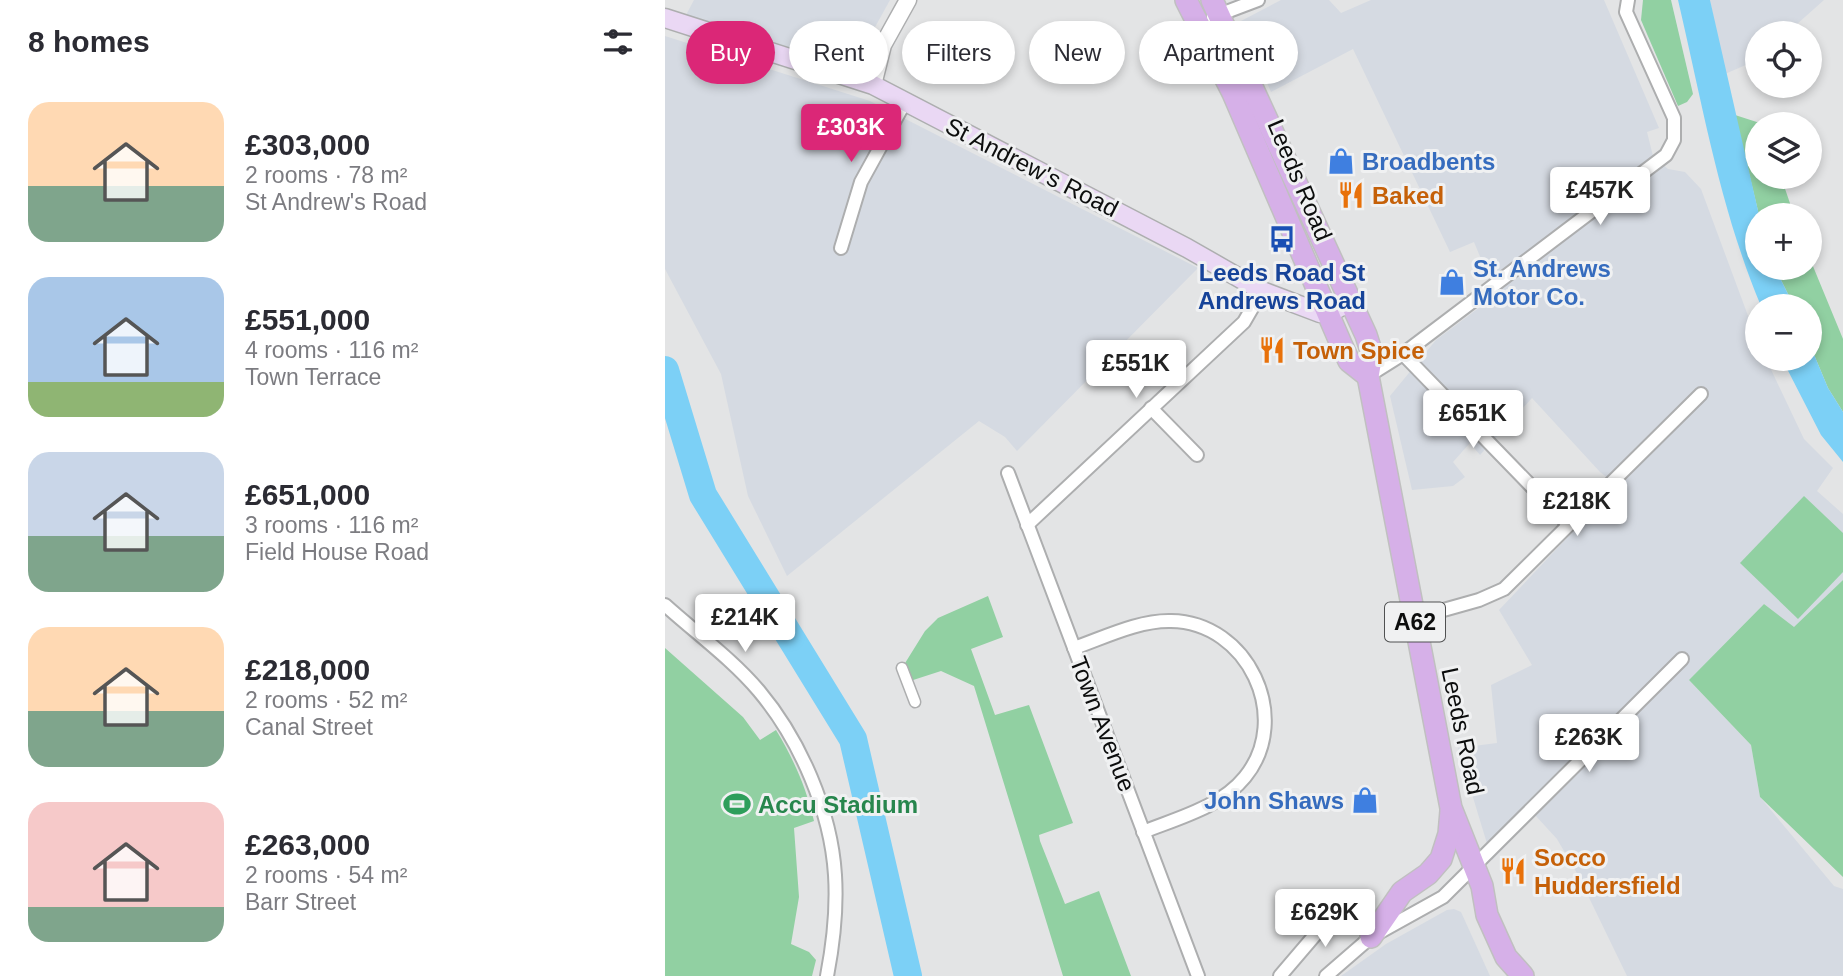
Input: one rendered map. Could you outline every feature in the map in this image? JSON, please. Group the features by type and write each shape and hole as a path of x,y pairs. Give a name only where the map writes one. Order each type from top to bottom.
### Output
{"main road":[{"name":"Leeds Road","path":"1187,0 1198,21"},
{"name":"Leeds Road","path":"1216,7 1372,354 1368,376 1451,808 1482,886 1502,915 1518,948 1524,976"},
{"name":"St Andrew's Road","path":"665,18 789,58"},
{"name":"St Andrew's Road","path":"870,84 1187,248 1262,291 1320,313 1329,313"},
{"name":"Leeds Road","path":"1227,84 1349,361 1368,376"},
{"path":"1329,313 1350,302"},
{"path":"1371,937 1402,892 1428,874 1441,859 1449,834 1451,808"}],"street":[{"path":"888,36 908,0"},
{"path":"1200,21 1216,7 1258,0"},
{"path":"1368,376 1403,354 1666,155 1674,140 1674,118 1626,12 1628,0"},
{"path":"841,248 861,182 905,102"},
{"path":"1027,525 1244,322 1262,291"},
{"path":"1403,354 1567,523"},
{"path":"1415,618 1479,600 1504,589 1567,523 1701,394"},
{"path":"1151,408 1197,455"},
{"name":"Town Avenue","path":"1008,472 1198,976"},
{"path":"665,605 758,690 778,715 810,775 826,823 835,876 827,976"},
{"path":"1074,648 1126,630 1171,621 1209,629 1237,648 1254,674 1265,708 1263,748 1245,778 1218,801 1143,832"},
{"path":"1326,976 1371,937 1443,897 1472,864 1682,659"},
{"path":"902,668 915,702"},
{"path":"1280,976 1344,901"}],"shaded area":[{"path":"694,0 890,0 878,21 789,21 789,47 775,43 775,21 705,21 686,15"},
{"path":"1281,0 1329,0 1341,13 1371,0 1604,0 1659,128 1647,132 1653,156 1668,169 1685,172 1701,189 1745,308 1745,371 1772,371 1804,439 1833,468 1817,491 1843,514 1843,580 1794,628 1764,604 1689,680 1751,745 1760,797 1834,886 1843,889 1843,976 1627,976 1578,875 1557,839 1535,815 1492,860 1458,748 1497,743 1491,685 1532,665 1499,610 1617,485 1600,472 1532,398 1480,455 1470,443 1453,462 1465,477 1453,486 1412,490 1390,396 1436,340 1496,295 1474,242 1450,252 1353,49 1298,78 1298,21 1241,21"},
{"path":"1710,0 1824,0 1800,21 1745,21 1745,65 1725,74"},
{"path":"665,36 686,43 686,84 775,84 775,71 789,75 789,84 816,84 870,101 1198,268 1017,451 1005,437 979,421 787,576 748,496 721,374 665,269"},
{"path":"1268,84 1286,84 1271,92"},
{"path":"1447,910 1461,912 1490,976 1341,976 1386,944"}],"green space":[{"path":"1643,0 1671,0 1693,94 1687,102 1678,106 1641,20"},
{"path":"1735,115 1745,118 1745,157"},
{"path":"1753,189 1785,189 1790,203 1756,203"},
{"path":"1781,280 1819,280 1843,339 1843,412 1821,371 1822,294 1788,294"},
{"path":"1804,496 1843,533 1843,572 1798,619 1740,563"},
{"path":"1843,580 1843,877 1760,797 1751,745 1689,680 1764,604 1794,627"},
{"path":"988,596 1003,637 971,649 995,715 1029,705 1073,823 1039,835 1040,841 1065,904 1099,891 1131,976 1063,976 974,686 941,671 907,682 902,668 925,631 938,618"},
{"name":"Accu Stadium","path":"665,648 743,717 760,740 776,730 799,774 814,821 794,828 799,897 791,944 809,952 816,960 812,976 665,976"}],"water":[{"path":"1678,0 1710,0 1745,154 1745,189 1753,189 1756,203 1745,203 1745,263 1713,155"},
{"path":"1751,280 1781,280 1788,294 1756,294"},
{"path":"1788,371 1821,371 1843,412 1843,462 1821,435"}],"waterway":[{"path":"665,370 703,495 853,739 908,976"}],"place":[{"name":"Broadbents","path":"1341,161"},
{"name":"Baked","path":"1351,195"},
{"name":"Leeds Road St Andrews Road","path":"1282,239"},
{"name":"St. Andrews Motor Co.","path":"1452,282"},
{"name":"Town Spice","path":"1272,350"},
{"name":"John Shaws","path":"1365,800"},
{"name":"Accu Stadium","path":"737,804"},
{"name":"Socco Huddersfield","path":"1513,871"}]}
